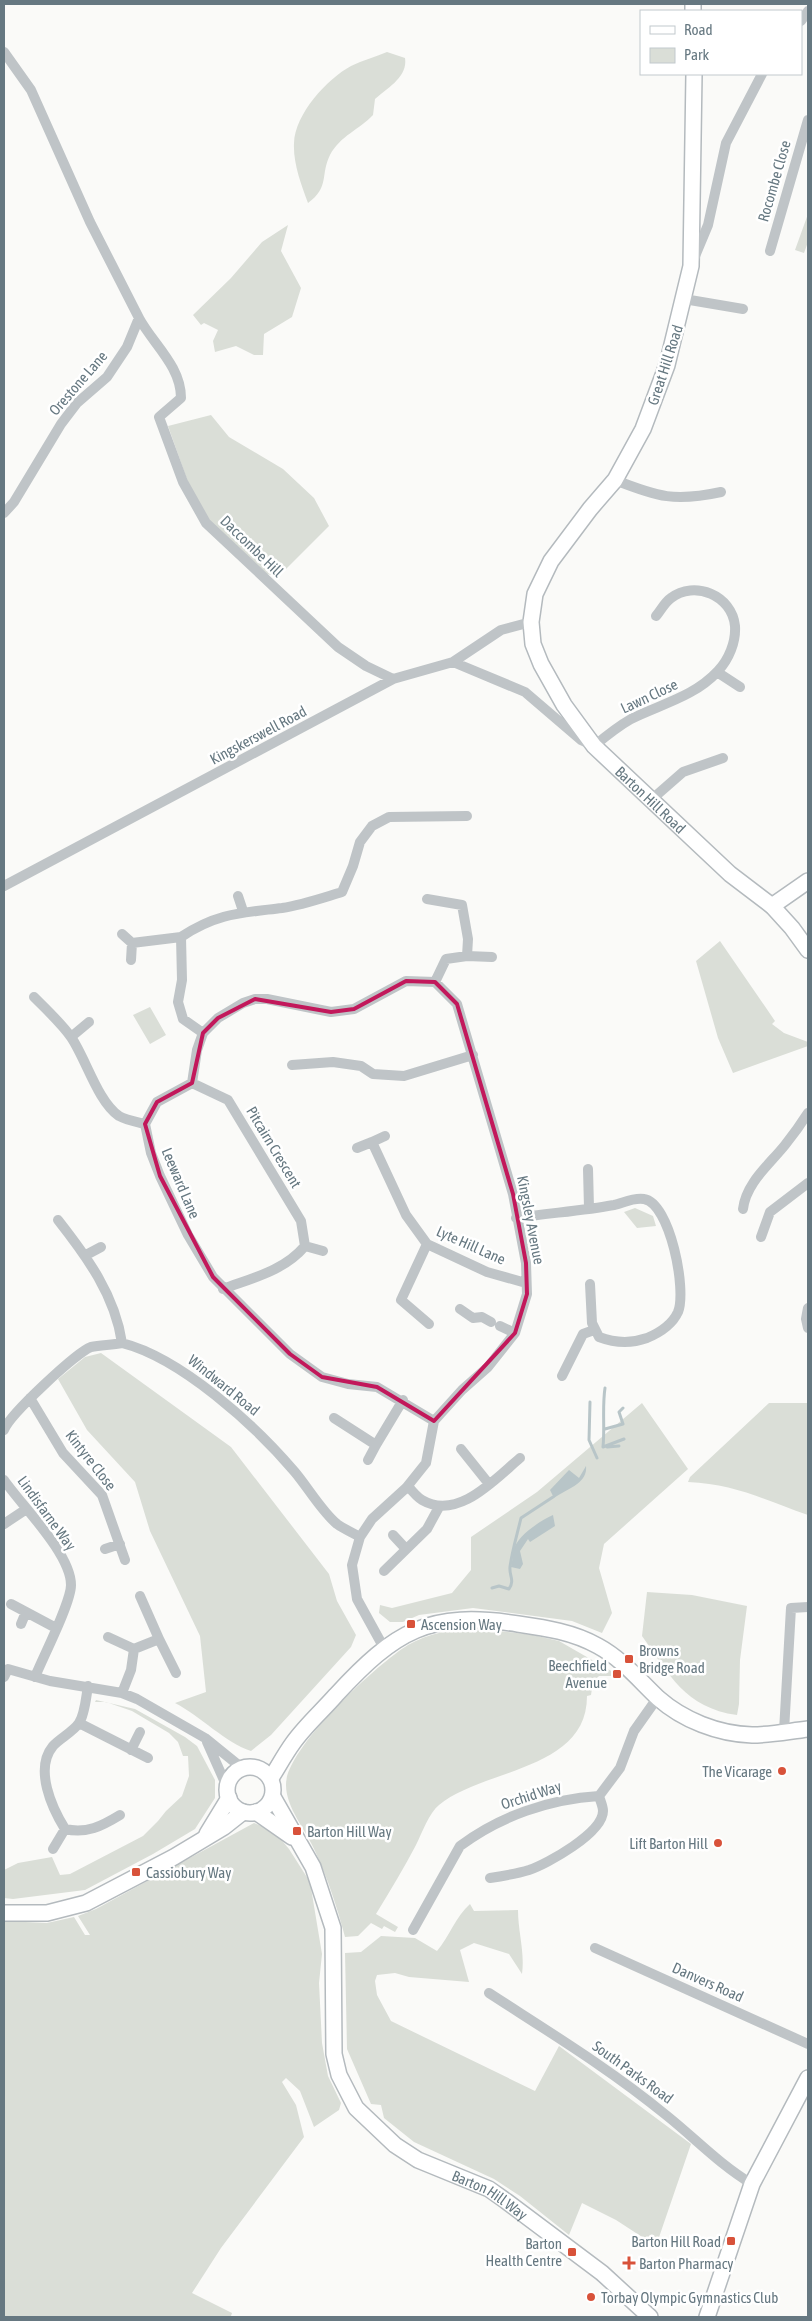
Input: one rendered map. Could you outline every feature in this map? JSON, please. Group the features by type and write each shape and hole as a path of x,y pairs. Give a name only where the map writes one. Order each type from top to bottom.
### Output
{"street":[{"path":"4,52 31,90 90,222 138,318"},
{"name":"Great Hill Road","path":"531,622 535,594 551,560 590,509 616,480 643,429 667,365 691,266 694,75"},
{"path":"691,266 708,224 726,143 761,75"},
{"name":"Rocombe Close","path":"770,251 808,120"},
{"path":"684,298 743,308"},
{"name":"Orestone Lane","path":"4,513 14,502 61,424 77,403 108,377 127,348 138,318"},
{"name":"Daccombe Hill","path":"138,318 162,350 179,381 180,398 159,417 184,482 206,523 338,647 366,666 393,679"},
{"path":"616,480 656,496 694,498 721,492"},
{"name":"Lawn Close","path":"594,746 610,732 632,719 678,701 717,672 728,658 734,640 735,624 728,610 717,596 704,590 688,590 671,598 656,616"},
{"name":"Kingskerswell Road","path":"4,886 393,679 453,662 501,630 531,622"},
{"name":"Barton Hill Road","path":"531,622 533,644 541,664 564,705 594,746 730,874 772,906 792,928 808,950"},
{"path":"453,662 525,692 581,740 594,746"},
{"path":"717,672 740,687"},
{"path":"651,800 683,772 723,758"},
{"path":"122,934 132,943 181,937 195,927 243,911 283,908 342,892 353,866 360,842 372,826 389,817 467,816"},
{"path":"772,906 808,881"},
{"path":"238,896 243,911"},
{"path":"428,899 462,905 468,939 467,956"},
{"path":"181,937 182,980 178,1002 183,1019 203,1033"},
{"path":"131,960 132,943"},
{"path":"435,982 446,959 467,956 492,957"},
{"path":"34,997 71,1037 91,1071 99,1092 108,1105 120,1116 145,1124 157,1102 192,1083 197,1050 203,1033 218,1018 255,999 267,999 331,1012 354,1009 406,981 435,982 457,1004 472,1055 404,1076 373,1074 361,1066 333,1062 292,1065"},
{"path":"71,1037 90,1022"},
{"name":"Kingsley Avenue","path":"434,1421 462,1390 488,1367 515,1333 527,1294 526,1262 516,1218 513,1194 472,1055"},
{"name":"Pitcairn Crescent","path":"192,1083 228,1100 301,1221 305,1246"},
{"path":"743,1209 744,1196 757,1177 786,1144 808,1113"},
{"name":"Leeward Lane","path":"145,1124 151,1153 180,1219 213,1278 223,1289 290,1354 322,1377 348,1384 377,1387 403,1400 434,1421"},
{"path":"357,1148 385,1136"},
{"name":"Lyte Hill Lane","path":"372,1142 406,1215 427,1244 486,1272 526,1283"},
{"path":"588,1170 590,1208"},
{"path":"761,1237 770,1212 808,1183"},
{"path":"516,1218 590,1208 643,1198 653,1203 661,1211 676,1257 681,1295 678,1312 670,1324 658,1334 636,1342 610,1341 599,1337 594,1330 590,1284"},
{"path":"4,1430 19,1408 84,1352 90,1348 122,1343 119,1319 86,1255 58,1220"},
{"path":"427,1244 401,1300 429,1324"},
{"path":"223,1289 286,1265 305,1246 323,1251"},
{"path":"86,1255 101,1247"},
{"path":"808,1308 806,1319 808,1328"},
{"path":"460,1309 473,1318 482,1317 515,1333"},
{"path":"562,1376 583,1334 594,1330"},
{"name":"Windward Road","path":"122,1343 137,1347 172,1364 229,1408 254,1429 293,1470 336,1524 360,1537"},
{"name":"Kintyre Close","path":"30,1398 64,1454 102,1495 125,1560"},
{"path":"368,1460 403,1400"},
{"path":"334,1418 376,1445"},
{"path":"384,1648 357,1599 352,1565 360,1537 372,1519 408,1486 426,1462 434,1421"},
{"path":"461,1449 489,1484"},
{"path":"408,1486 421,1500 439,1506 472,1497 520,1458"},
{"name":"Lindisfarne Way","path":"4,1480 58,1551 69,1572 71,1585 68,1602 35,1677"},
{"path":"384,1571 427,1529 439,1506"},
{"path":"4,1524 25,1510"},
{"path":"393,1535 406,1549"},
{"path":"105,1549 120,1544"},
{"path":"140,1596 176,1673"},
{"path":"11,1604 56,1628"},
{"path":"784,1731 791,1608 808,1607"},
{"path":"20,1624 26,1612"},
{"path":"4,1913 47,1913 86,1903 167,1861 250,1812 265,1808 273,1797 271,1778 294,1742 366,1664 384,1648 410,1632 426,1625 461,1619 478,1619 545,1628 574,1635 610,1653 678,1713 708,1726 734,1733 753,1735 808,1729"},
{"path":"108,1637 134,1649 159,1639"},
{"path":"122,1693 131,1670 134,1649"},
{"path":"5,1671 122,1693 163,1712 205,1738 242,1768"},
{"path":"65,1829 52,1806 45,1776 47,1757 52,1747 79,1723 88,1686"},
{"path":"490,1878 529,1870 557,1858 591,1832 599,1822 603,1810 599,1796 620,1768 634,1731 658,1697"},
{"path":"79,1723 148,1758"},
{"path":"131,1750 140,1732"},
{"path":"205,1738 233,1806 250,1812"},
{"path":"203,1840 228,1793 232,1776 242,1768 258,1768 294,1742"},
{"path":"258,1768 271,1778"},
{"name":"Orchid Way","path":"413,1930 460,1846 505,1819 569,1798 599,1796"},
{"name":"Barton Hill Way","path":"273,1797 313,1866 333,1928 334,2054 339,2074 356,2108 395,2145 418,2160 489,2189 506,2201 602,2273 650,2317"},
{"name":"Barton Hill Way","path":"250,1812 273,1821 297,1841"},
{"path":"65,1829 91,1831 120,1816"},
{"path":"53,1849 65,1829"},
{"name":"Danvers Road","path":"595,1948 808,2044"},
{"name":"South Parks Road","path":"490,1993 601,2066 666,2114 726,2168 752,2184"},
{"path":"707,2317 752,2184 808,2078"}],"highlighted area":[{"path":"406,981 435,982 457,1004 513,1194 526,1263 527,1294 515,1333 434,1421 377,1387 322,1377 290,1354 213,1277 160,1176 145,1124 157,1102 192,1083 203,1033 218,1018 255,999 331,1012 354,1009"}],"green space":[{"path":"387,52 405,58 403,71 396,82 375,99 373,115 334,148 327,162 322,186 315,197 308,203 298,173 294,151 296,132 306,109 332,79 351,66"},
{"path":"808,214 808,242 804,253 795,250"},
{"path":"288,225 281,251 301,288 292,317 264,334 263,355 254,355 236,346 215,352 213,341 218,330 204,323 201,325 193,315 231,278 262,242"},
{"path":"211,415 229,437 283,469 314,498 329,526 279,576 266,574 213,526 189,485 168,426"},
{"path":"720,941 775,1021 772,1024 784,1033 808,1042 808,1046 733,1073 718,1038 696,961"},
{"path":"150,1007 166,1035 150,1044 133,1015"},
{"path":"635,1208 653,1216 656,1226 637,1228 624,1212"},
{"path":"101,1353 231,1447 329,1574 337,1601 356,1635 351,1647 271,1735 251,1751 232,1742 175,1703 206,1692 200,1636 150,1531 135,1482 87,1430 58,1379 85,1357"},
{"path":"642,1403 688,1469 604,1544 599,1568 612,1613 602,1633 572,1621 473,1608 419,1615 403,1622 390,1622 379,1613 380,1605 392,1608 452,1593 471,1570 471,1537 537,1492"},
{"path":"769,1403 808,1403 808,1515 735,1489 705,1483 688,1482 690,1477"},
{"path":"647,1592 692,1595 747,1606 740,1660 737,1715 704,1705 691,1697 670,1676 642,1636"},
{"path":"474,1628 533,1635 559,1641 613,1672 611,1676 599,1676 593,1682 591,1695 587,1696 582,1721 570,1739 552,1754 530,1765 458,1793 435,1809 407,1862 376,1914 398,1927 395,1932 384,1926 382,1929 371,1923 358,1936 345,1937 324,1872 289,1802 286,1785 290,1769 300,1751 335,1709 394,1655 415,1641 431,1635"},
{"path":"109,1703 135,1709 185,1737 197,1746 215,1780 215,1798 195,1829 85,1890 13,1899 4,1898 4,1870 18,1863 52,1857 60,1875 70,1874 143,1836 182,1796 189,1776 188,1756 183,1756 178,1742 169,1733 132,1711"},
{"path":"254,1823 274,1831 289,1849 310,1882 322,1954 319,1983 322,2043 328,2076 341,2103 339,2110 314,2127 300,2091 286,2078 282,2082 296,2105 304,2137 221,2248 192,2293 232,2313 231,2316 236,2317 4,2317 4,1921 47,1923 74,1917 85,1935 90,1935 78,1916 96,1909"},
{"path":"470,1904 474,1911 518,1910 523,1958 522,1974 509,1954 474,1943 460,1950 469,1982 409,1977 395,1973 377,1975 375,1981 377,1995 391,2021 535,2091 559,2046 691,2144 656,2246 616,2220 582,2203 569,2235 520,2196 494,2179 414,2142 384,2118 381,2105 371,2104 347,2049 345,1953 361,1952 381,1936 415,1938 437,1951 461,1914"}],"shaded area":[{"path":"586,1466 586,1472 580,1482 554,1498 550,1490 569,1470 579,1478"},
{"path":"553,1515 555,1526 530,1542 528,1539 520,1551 523,1564 520,1569 511,1567 513,1552 519,1540 535,1525"}],"waterway":[{"path":"603,1447 605,1388"},
{"path":"590,1402 589,1440 597,1458"},
{"path":"605,1429 623,1424 619,1412 623,1408"},
{"path":"603,1447 624,1439"},
{"path":"607,1447 619,1446"},
{"path":"492,1588 499,1586 509,1589 511,1586 511,1561 521,1518 553,1497"}],"place":[{"name":"Ascension Way","path":"411,1624"},
{"name":"Browns Bridge Road","path":"629,1659"},
{"name":"Beechfield Avenue","path":"617,1674"},
{"name":"The Vicarage","path":"782,1771"},
{"name":"Barton Hill Way","path":"297,1831"},
{"name":"Lift Barton Hill","path":"718,1843"},
{"name":"Cassiobury Way","path":"136,1872"},
{"name":"Barton Hill Road","path":"731,2241"},
{"name":"Barton Health Centre","path":"572,2252"},
{"name":"Barton Pharmacy","path":"629,2263"},
{"name":"Torbay Olympic Gymnastics Club","path":"591,2297"}]}
